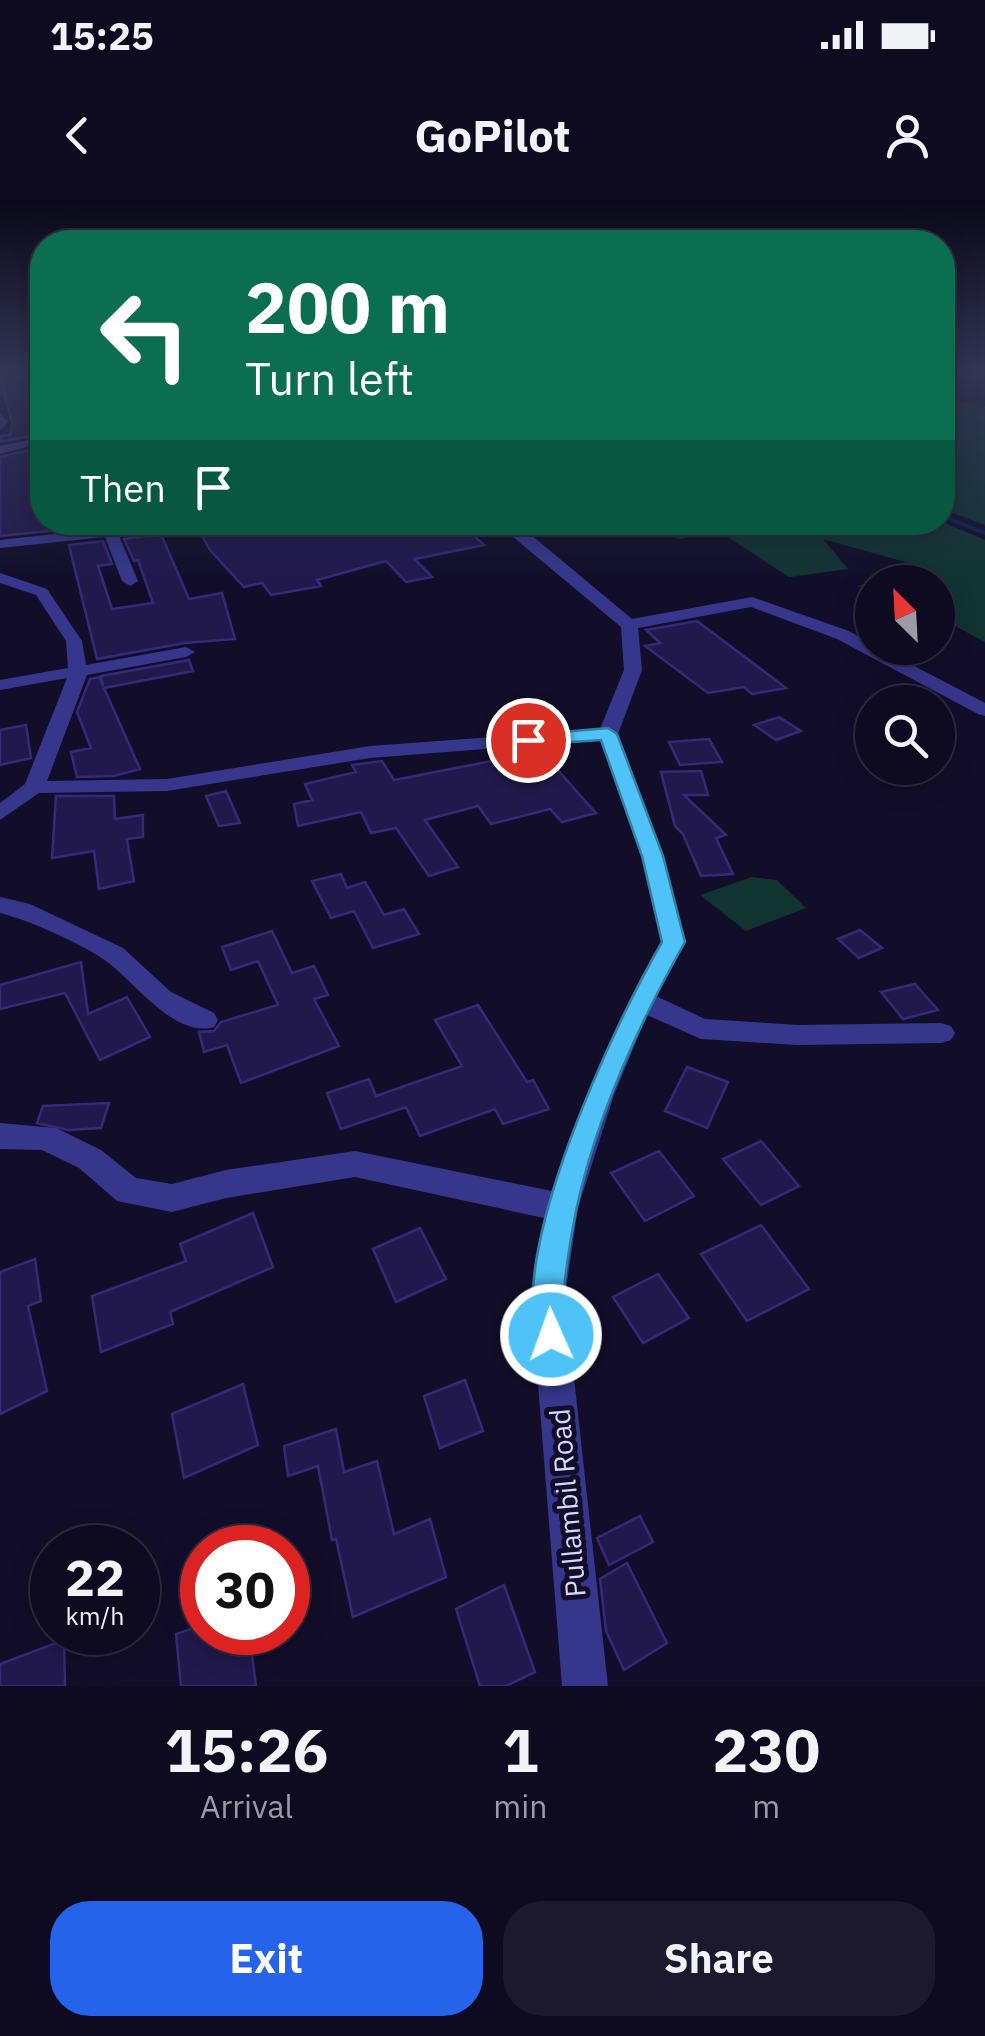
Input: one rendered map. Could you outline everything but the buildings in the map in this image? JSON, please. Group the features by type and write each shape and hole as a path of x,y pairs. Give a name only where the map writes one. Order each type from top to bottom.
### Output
{"street":[{"path":"0,450 30,443"},
{"path":"0,544 102,535"},
{"path":"111,535 130,581"},
{"path":"34,787 167,785 370,752 608,734 633,670 629,625 523,535"},
{"path":"0,814 34,787 78,674 74,641 42,592 2,578 17,544"},
{"path":"629,625 752,602 843,635 985,710"},
{"path":"0,686 186,652"},
{"name":"Pullambil Road","path":"584,1686 548,1296 562,1208 599,1095 640,1000 674,942 652,856 608,734"},
{"path":"0,905 22,910 114,954 162,999 204,1020"},
{"path":"640,1000 701,1029 798,1035 941,1033"},
{"path":"0,1136 45,1136 90,1159 128,1191 172,1198 226,1184 355,1164 562,1208"}],"green space":[{"path":"955,441 985,441 985,525 955,514"},
{"path":"955,527 985,540 985,642 955,626 955,565 901,565 905,562 823,539 848,569 789,577 725,535 955,535"},
{"path":"668,535 702,535 679,539"},
{"path":"752,877 777,880 806,908 746,931 700,895"}],"waterway":[{"path":"955,521 985,533"}],"route":[{"path":"528,740 608,734 652,856 674,942 640,1000 599,1095 562,1208 548,1296 551,1335"}]}
